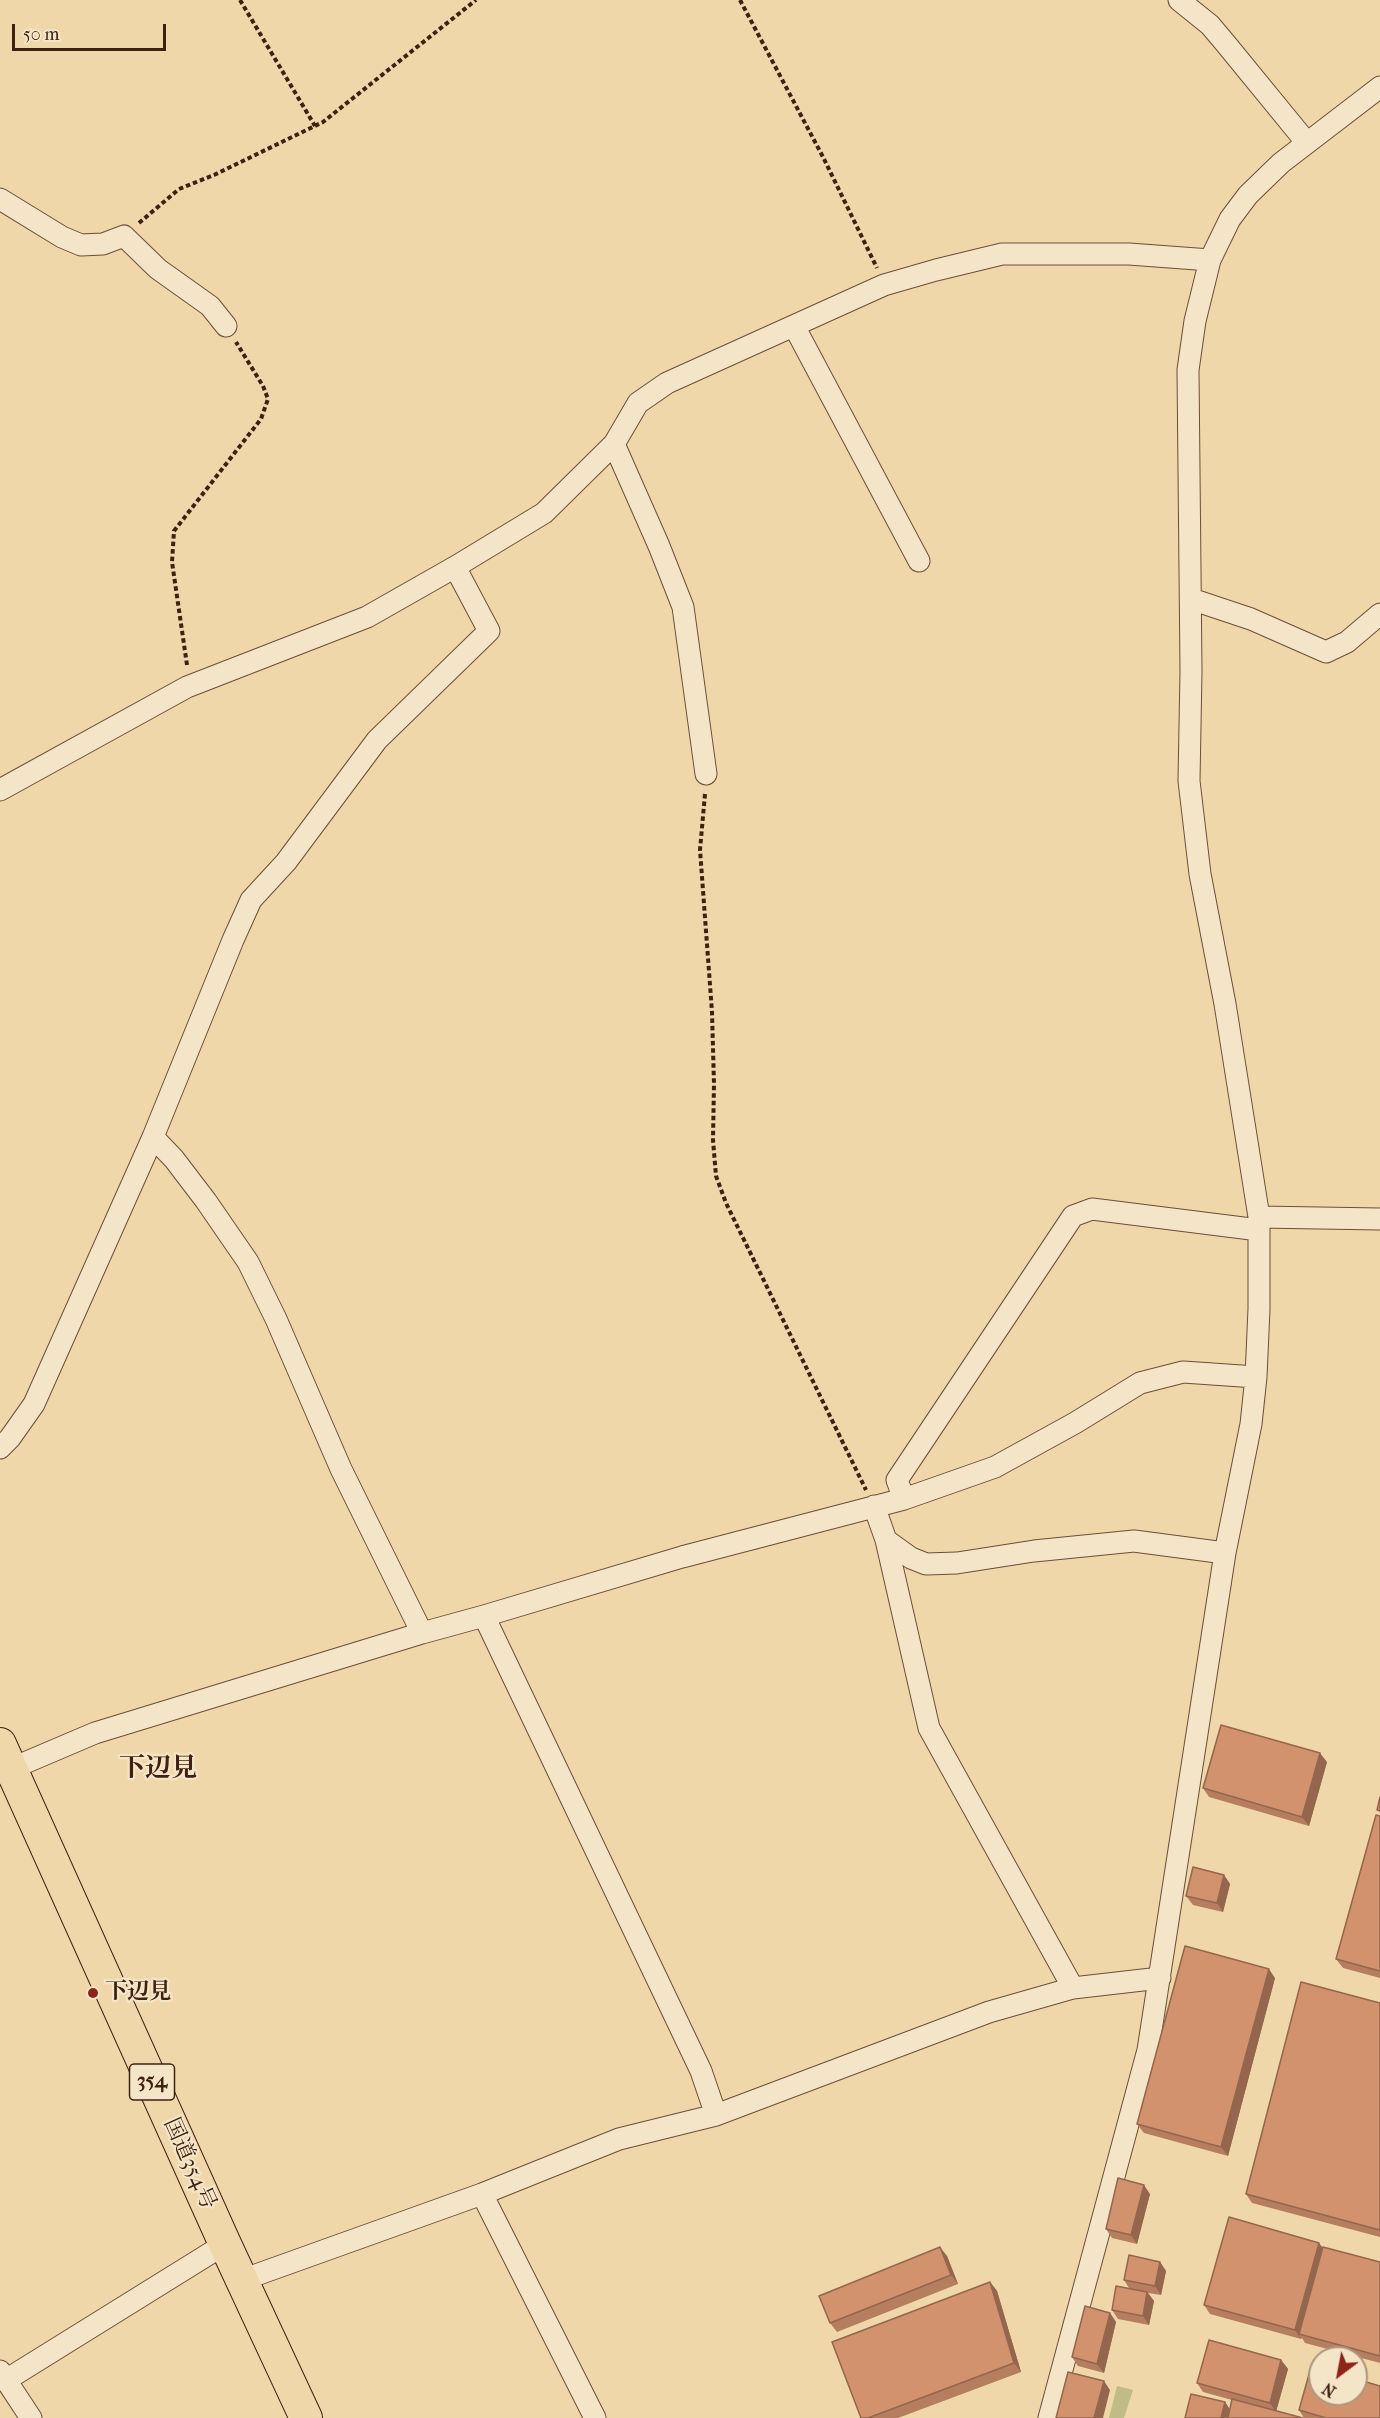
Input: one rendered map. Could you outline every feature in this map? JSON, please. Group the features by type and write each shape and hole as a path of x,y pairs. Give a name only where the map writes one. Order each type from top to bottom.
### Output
{"highway":[{"name":"国道354号","path":"4,1763 306,2418"}],"street":[{"path":"1179,0 1210,25 1307,143"},
{"path":"1049,2418 1148,2050 1225,1553 1251,1424 1256,1377 1259,1224 1225,1004 1193,829 1189,781 1191,599 1188,370 1195,321 1210,260 1230,219 1248,195 1281,163 1380,87"},
{"path":"0,199 62,237 81,245 103,244 124,236 158,268 210,306 226,326"},
{"path":"0,790 187,687 367,617 455,567 544,513 614,444 638,403 667,383 884,285 1002,254 1129,254 1210,260"},
{"path":"794,326 919,561"},
{"path":"614,444 659,546 683,608 706,774"},
{"path":"0,1448 34,1404 153,1137 251,900 286,862 377,740 489,631 455,567"},
{"path":"1191,599 1251,619 1326,652 1347,642 1380,614"},
{"path":"153,1137 200,1192 248,1262 276,1319 341,1469 422,1633"},
{"path":"904,1499 897,1480 1073,1216 1092,1209 1259,1224 1380,1219"},
{"path":"4,1763 422,1633 484,1617 682,1557 904,1499 994,1467 1075,1424 1140,1383 1183,1372 1256,1377"},
{"path":"874,1506 886,1540 929,1728 1073,1988"},
{"path":"886,1540 911,1558 926,1563 957,1563 1034,1551 1134,1541 1225,1553"},
{"path":"484,1617 696,2061 716,2115"},
{"path":"242,2280 482,2194 619,2139 716,2115 989,2012 1073,1988 1160,1978"},
{"path":"482,2194 595,2418"},
{"path":"31,2418 3,2375 225,2244"}],"path":[{"path":"240,0 315,126"},
{"path":"124,236 179,189 214,175 324,122 476,0"},
{"path":"740,0 874,258 884,285"},
{"path":"187,687 186,654 171,562 174,531 261,419 268,399 263,386 226,326"},
{"path":"706,774 700,850 712,1012 713,1140 716,1176 750,1255 874,1506"}],"shaded area":[{"path":"1117,2386 1133,2390 1124,2418 1109,2418"}],"building":[{"path":"1221,1725 1320,1753 1302,1817 1203,1788"},
{"path":"1376,1815 1380,1816 1380,1971 1336,1959"},
{"path":"1193,1867 1224,1875 1217,1903 1186,1896"},
{"path":"1185,1946 1269,1969 1221,2147 1137,2124"},
{"path":"1301,1982 1380,2003 1380,2230 1246,2194"},
{"path":"1118,2178 1144,2185 1131,2235 1106,2229"},
{"path":"1229,2217 1319,2243 1295,2330 1204,2305"},
{"path":"940,2247 951,2275 830,2323 819,2296"},
{"path":"1323,2247 1380,2262 1380,2356 1368,2353 1368,2346 1343,2346 1299,2334"},
{"path":"1129,2255 1160,2262 1155,2286 1124,2280"},
{"path":"990,2282 1014,2363 868,2418 861,2418 832,2342"},
{"path":"1116,2286 1147,2292 1143,2316 1112,2310"},
{"path":"1085,2306 1110,2313 1097,2364 1072,2357"},
{"path":"1209,2340 1281,2360 1270,2403 1197,2383"},
{"path":"1068,2372 1104,2381 1094,2418 1056,2418"},
{"path":"1308,2378 1308,2406 1368,2406 1368,2382 1380,2386 1380,2418 1326,2418 1299,2410"},
{"path":"1191,2394 1225,2402 1221,2418 1185,2418"},
{"path":"1232,2399 1303,2418 1228,2418"}],"place":[{"name":"下辺見","path":"93,1993"}],"district":[{"name":"下辺見","path":"158,1770"}]}
